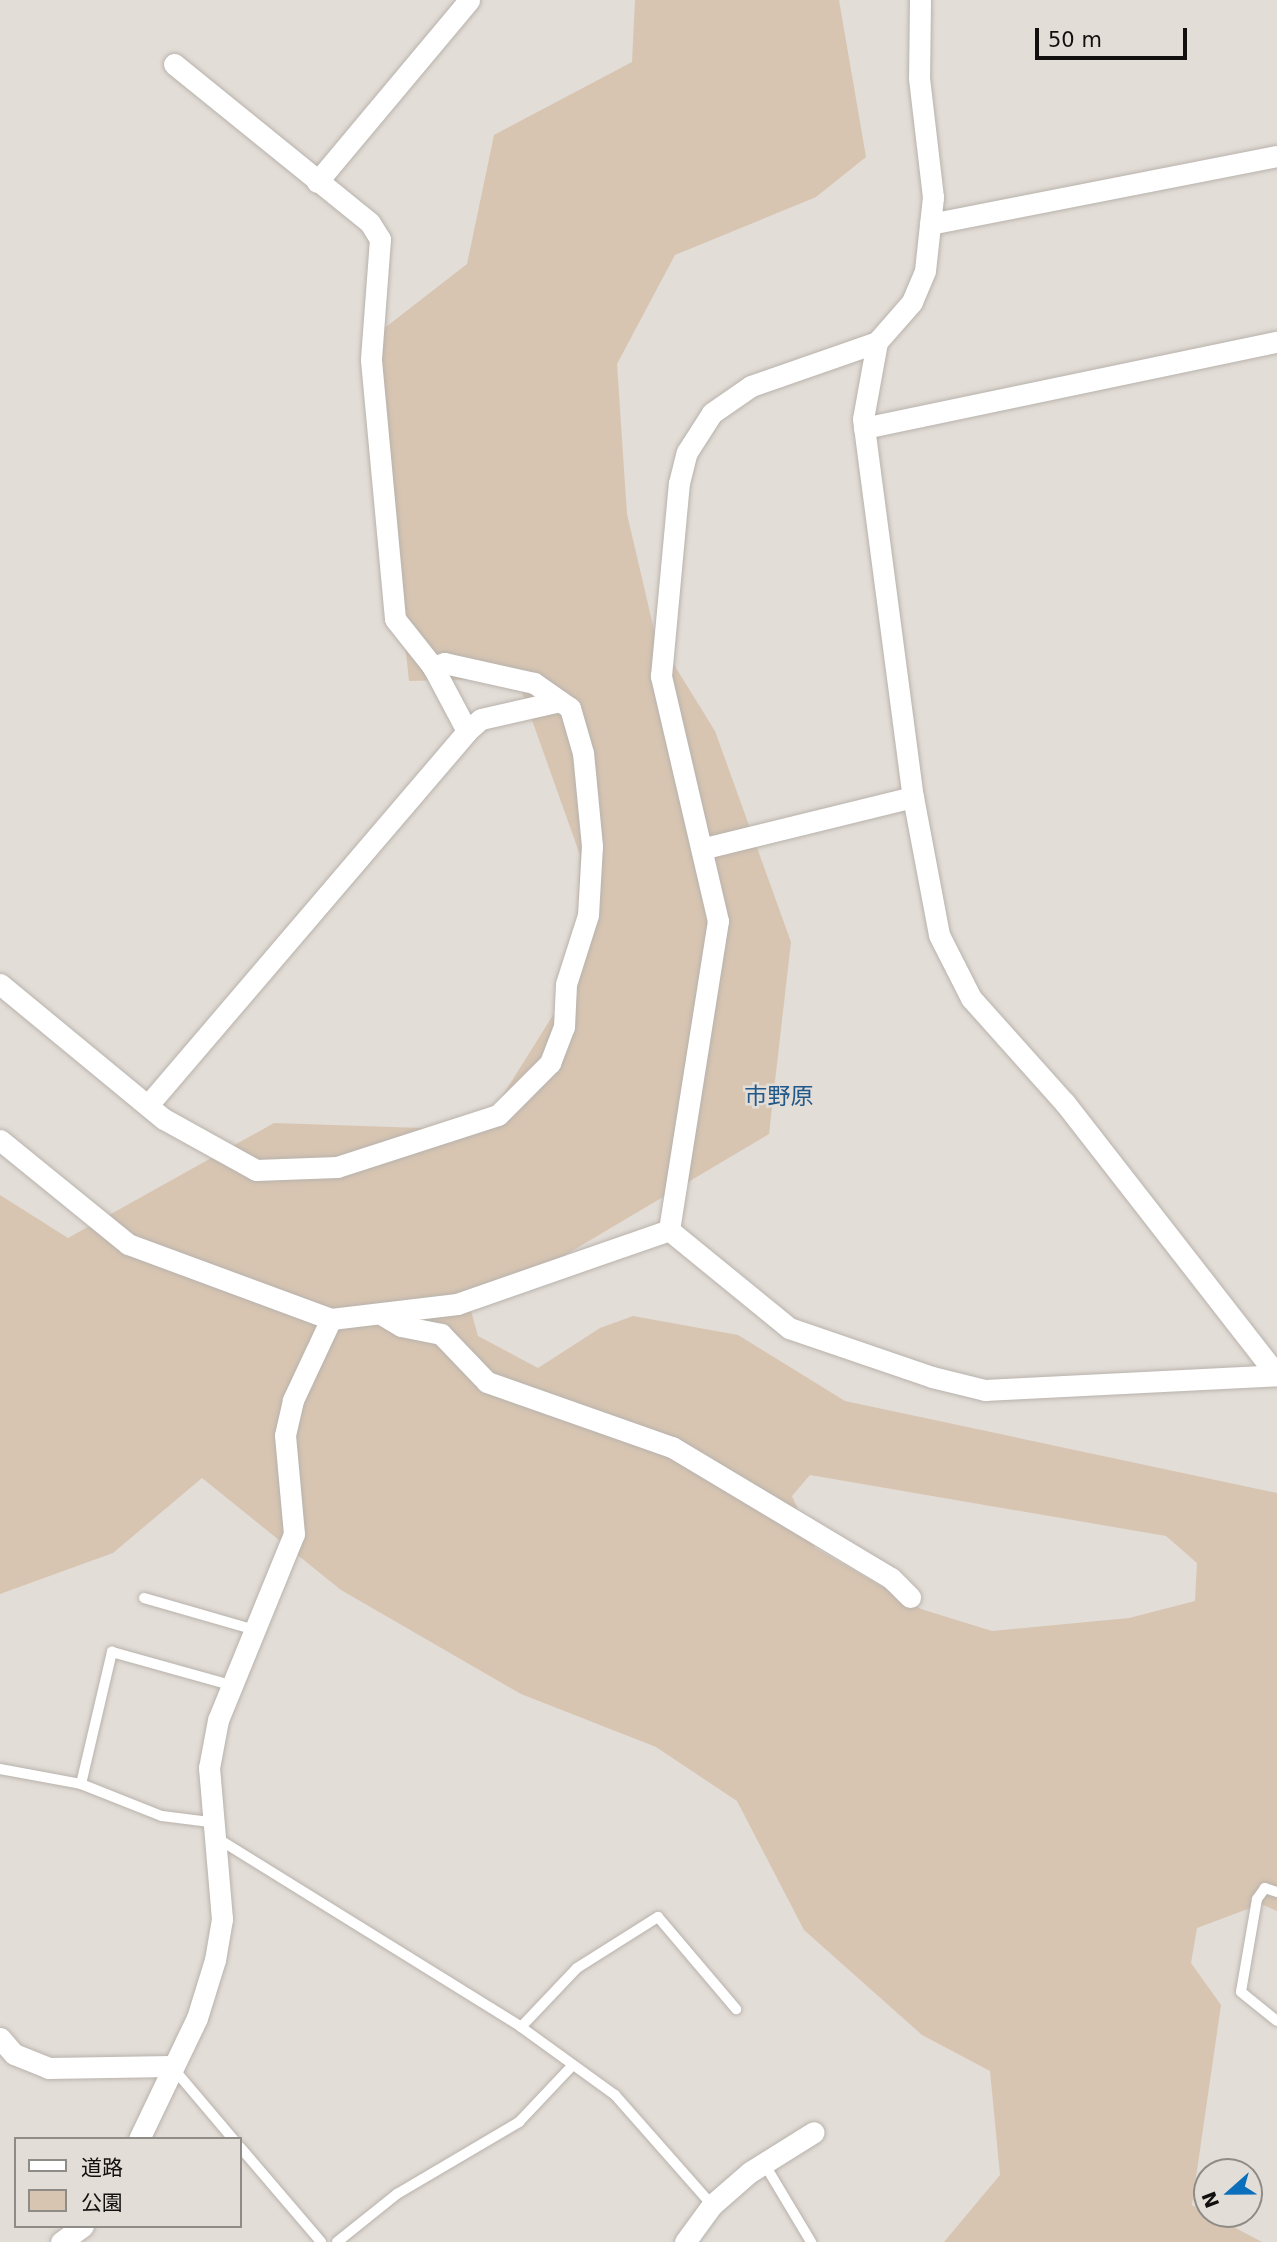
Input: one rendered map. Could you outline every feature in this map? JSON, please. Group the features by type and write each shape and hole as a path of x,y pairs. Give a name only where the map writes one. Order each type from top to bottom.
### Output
{"street":[{"path":"317,182 470,0"},
{"path":"920,0 930,224 916,292 877,342 864,428 913,797 939,935 971,998 1065,1103 1277,1375"},
{"path":"174,64 370,223 380,239 371,360 395,620 433,667 467,731"},
{"path":"930,224 1277,156"},
{"path":"669,1230 718,921 705,848 661,676 687,452 712,413 751,386 877,342"},
{"path":"864,428 1277,342"},
{"path":"0,984 148,1105 206,1147 256,1170 299,1172 337,1167 498,1115 515,1101 550,1063 564,1027 566,984 588,915 592,846 583,753 570,708 534,683 499,672 444,663 433,667"},
{"path":"148,1105 467,731 481,719 559,701"},
{"path":"705,848 913,797"},
{"path":"0,1140 128,1244 331,1319 457,1304 669,1230"},
{"path":"669,1230 789,1328 932,1377 985,1390 1277,1375"},
{"path":"381,1314 401,1326 442,1334 487,1382 672,1447 891,1578 910,1597"},
{"path":"140,2137 171,2066 197,2018 222,1919 210,1828 209,1768 230,1685 294,1534 285,1436 293,1400 331,1319"},
{"path":"0,2038 14,2053 48,2068 171,2066"},
{"path":"685,2242 712,2205 814,2132"},
{"path":"61,2242 80,2228"}],"lane":[{"path":"144,1598 255,1630"},
{"path":"81,1784 112,1652 230,1685"},
{"path":"0,1769 81,1784 162,1816 210,1828 521,2027 615,2095 712,2205"},
{"path":"1277,1892 1265,1888 1257,1899 1241,1992 1277,2021"},
{"path":"521,2027 577,1968 658,1917 736,2009"},
{"path":"171,2066 231,2137"},
{"path":"337,2242 397,2193 519,2122 572,2066"},
{"path":"242,2149 321,2242"},
{"path":"765,2165 811,2242"}],"green space":[{"path":"635,0 839,0 866,157 816,197 675,255 617,364 627,514 655,634 715,731 791,942 769,1134 471,1311 478,1336 538,1368 600,1328 633,1316 738,1335 845,1401 1277,1493 1277,1911 1261,1904 1197,1928 1191,1963 1221,2005 1199,2158 1193,2158 1193,2228 1236,2228 1262,2242 944,2242 1000,2175 990,2071 922,2035 804,1930 737,1801 656,1747 521,1694 341,1590 202,1478 113,1553 0,1594 0,1195 68,1238 274,1123 481,1130 575,980 580,855 517,678 409,681 373,337 467,264 494,135 632,62","holes":["810,1475 1166,1536 1197,1563 1195,1601 1129,1618 992,1631 921,1609 815,1548 792,1496"]}],"district":[{"name":"市野原","path":"779,1096"}]}
